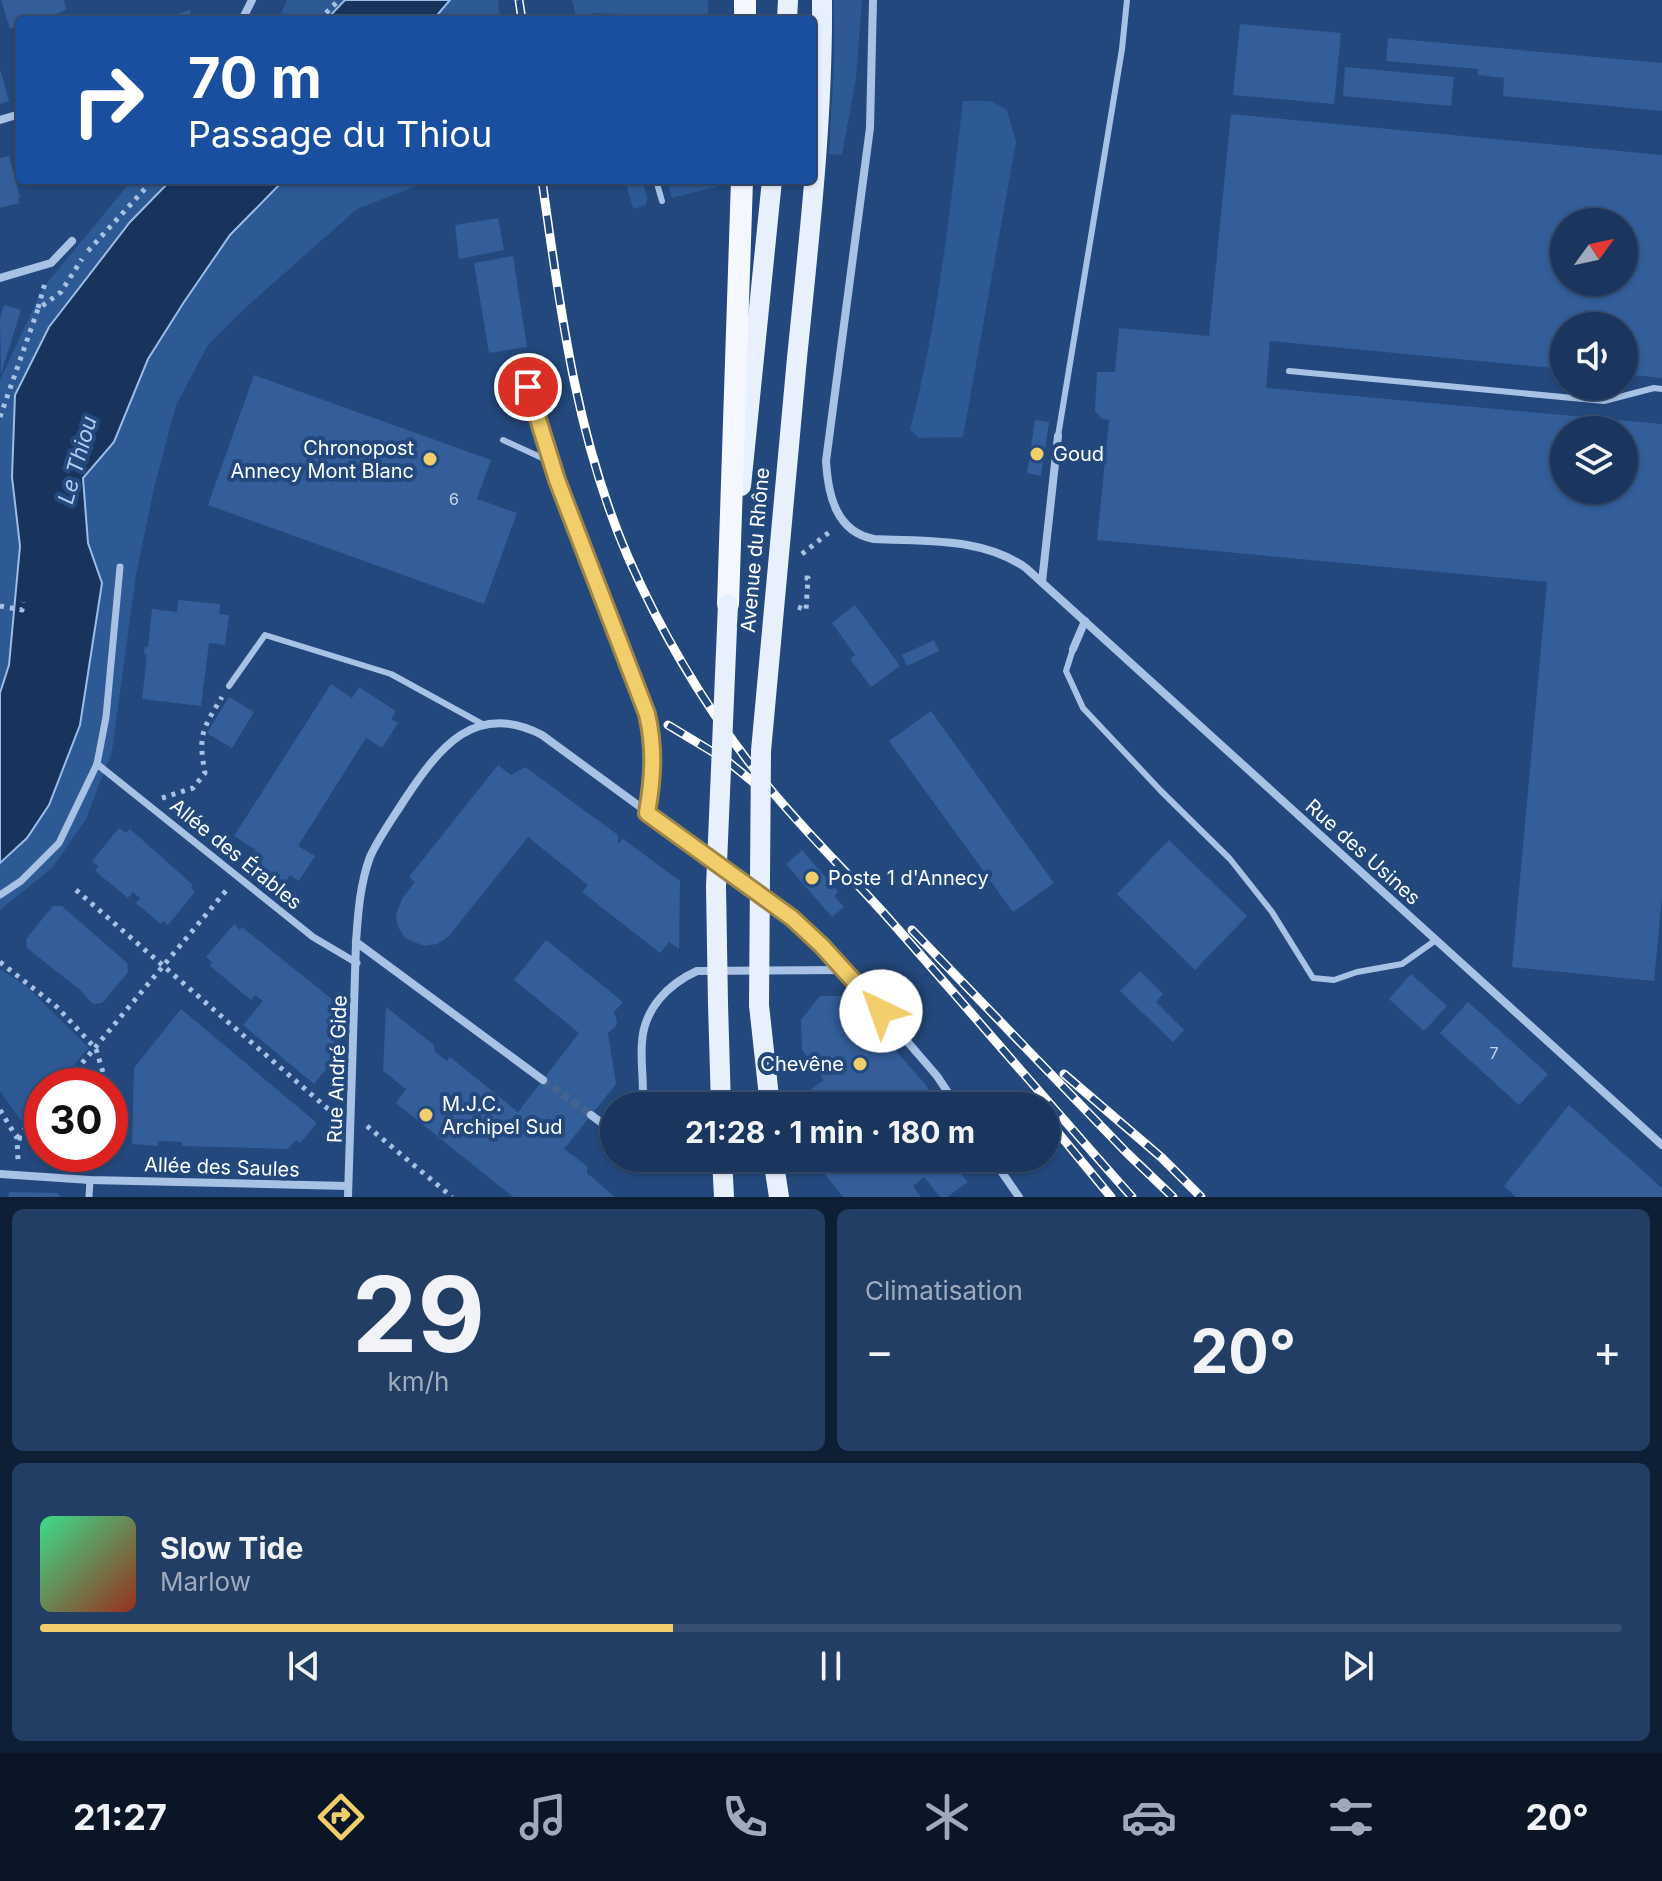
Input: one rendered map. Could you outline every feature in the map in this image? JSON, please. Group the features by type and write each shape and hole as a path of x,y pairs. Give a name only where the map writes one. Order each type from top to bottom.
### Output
{"highway":[{"path":"728,604 742,184"}],"main road":[{"name":"Avenue du Rhône","path":"816,174 823,76 822,0"},
{"name":"Avenue du Rhône","path":"721,1092 716,887 728,604 772,184"},
{"name":"Avenue du Rhône","path":"768,1092 759,1005 761,751 815,184"},
{"path":"723,1172 724,1197"},
{"path":"775,1172 779,1197"}],"street":[{"path":"842,522 829,487 826,461 870,128 873,0"},
{"path":"0,278 51,263 72,241"},
{"path":"528,387 551,462 647,714 653,738 654,774 647,813"},
{"path":"1042,582 1058,436"},
{"name":"Rue des Usines","path":"842,522 865,538 969,545 1001,552 1042,582 1662,1145"},
{"path":"0,895 21,881 59,843 97,764 106,717 120,567"},
{"path":"1073,649 1085,621"},
{"path":"484,725 513,724 542,735 792,918 844,970 948,1092"},
{"name":"Rue André Gide","path":"348,1197 356,942 365,876 386,827 435,755 462,732 484,725"},
{"name":"Allée des Érables","path":"97,764 313,937 357,963"},
{"path":"356,942 543,1080"},
{"path":"644,1092 643,1030 659,998 683,978 697,971 844,970"},
{"path":"591,1115 600,1122"},
{"path":"1002,1172 1019,1197"},
{"name":"Allée des Saules","path":"0,1174 90,1180 348,1186"},
{"path":"89,1197 90,1180"}],"lane":[{"path":"1058,436 1122,49 1127,0"},
{"path":"657,184 662,201"},
{"path":"1289,371 1604,401 1654,388 1662,389"},
{"path":"503,440 551,462"},
{"path":"229,686 265,635 391,674 484,725"},
{"path":"1073,649 1066,671 1083,708 1230,859 1272,912 1313,978 1334,980 1357,972 1402,964 1436,940"}],"path":[{"path":"323,16 339,0"},
{"path":"0,417 38,309 61,292 100,235 149,184"},
{"path":"806,610 808,578 799,578 802,553 842,522"},
{"path":"21,618 23,602"},
{"path":"0,606 22,610"},
{"path":"150,805 167,795 193,788 205,773 200,743 205,725 229,686"},
{"path":"79,1068 238,877"},
{"path":"76,890 350,1129"},
{"path":"0,962 57,1007 96,1049 102,1068"},
{"path":"0,1110 17,1138 18,1175"},
{"path":"351,1113 452,1197"},
{"path":"17,1138 24,1130"},
{"path":"17,1138 24,1139"}],"shaded area":[{"path":"287,0 345,0 330,16 280,16"},
{"path":"450,0 498,0 500,16 437,16"},
{"path":"572,0 708,0 708,16 593,13 593,16 576,16"},
{"path":"834,0 862,0 856,78 842,155 829,154"},
{"path":"963,101 991,101 1007,110 1016,142 963,437 919,438 910,430 936,307"},
{"path":"129,184 167,184 130,222 49,327 12,477 20,546 9,665 0,693 0,380 43,288"},
{"path":"280,184 421,184 357,209 208,345 176,405 154,488 136,575 112,751 86,819 52,868 0,910 0,862 67,756 80,725 102,583 88,543 83,478 114,442 148,359 230,235"},
{"path":"626,184 643,184 646,205 633,209"},
{"path":"668,184 719,184 719,186 672,198"},
{"path":"0,969 26,986 89,1048 71,1068 24,1068 22,1122 0,1091"}],"water":[{"path":"345,0 450,0 436,16 330,16"},
{"name":"Le Thiou","path":"167,184 280,184 230,235 184,302 148,359 114,442 83,478 88,543 102,583 80,725 49,805 27,838 0,863 0,693 9,665 20,546 12,477 15,395 49,327 130,222"}],"building":[{"path":"1,0 64,0 66,10 51,16 16,16 16,27 10,29"},
{"path":"190,10 191,16 171,16"},
{"path":"1240,24 1341,33 1334,104 1233,95"},
{"path":"1388,38 1662,63 1662,111 1503,96 1504,78 1478,75 1478,69 1386,61"},
{"path":"1345,67 1454,77 1451,106 1343,96"},
{"path":"0,69 9,101 0,104"},
{"path":"1231,114 1662,155 1662,378 1638,375 1638,312 1550,312 1550,368 1270,341 1266,388 1574,416 1550,416 1550,504 1638,504 1638,422 1662,424 1662,896 1654,981 1512,967 1547,582 1097,540 1109,420 1102,419 1095,411 1097,372 1115,372 1119,328 1209,336"},
{"path":"9,156 20,197 19,203 0,208 0,158"},
{"path":"498,218 504,250 459,259 455,225"},
{"path":"513,256 527,347 489,353 474,263"},
{"path":"4,305 21,310 1,374 0,318"},
{"path":"254,375 491,460 477,499 517,513 484,604 208,505"},
{"name":"Goud","path":"1035,420 1049,422 1041,476 1027,473"},
{"path":"178,600 220,604 219,614 229,615 225,645 209,643 201,706 142,699 147,654 144,654 145,647 148,647 152,609 177,612"},
{"path":"855,605 900,666 871,687 850,659 855,655 832,623"},
{"path":"934,640 939,651 907,666 902,655"},
{"path":"331,684 352,698 359,687 396,711 391,719 398,723 382,748 366,738 298,846 315,856 299,881 290,875 285,883 249,860 256,850 234,836"},
{"path":"229,697 254,712 232,748 207,733"},
{"path":"931,711 1054,883 1013,912 889,741"},
{"path":"498,765 511,775 525,767 618,835 618,844 623,839 680,881 679,949 669,942 660,953 582,892 588,885 528,837 448,937 437,944 424,946 405,938 398,927 396,914 403,897 415,882 409,877"},
{"path":"119,828 126,833 130,829 193,885 191,888 195,892 168,925 163,921 161,924 136,903 140,898 133,892 128,898 95,871 98,866 92,861"},
{"path":"1169,840 1247,916 1195,970 1117,894"},
{"name":"Poste 1 d'Annecy","path":"802,850 838,892 834,896 844,907 832,917 786,864"},
{"path":"53,906 62,906 127,963 128,972 102,1003 93,1004 27,948 26,939"},
{"path":"234,924 240,930 242,927 339,1005 337,1067 328,1067 314,1084 243,1025 263,1001 255,995 251,1000 210,966 212,962 206,957"},
{"path":"546,940 623,1002 614,1012 617,1022 608,1033 616,1084 610,1092 600,1092 600,1104 564,1149 587,1166 587,1173 615,1197 513,1197 396,1103 406,1089 383,1071 386,1007 434,1045 435,1052 440,1056 447,1061 450,1057 518,1112 579,1033 514,980"},
{"path":"1140,971 1163,994 1156,1002 1184,1030 1173,1042 1120,991"},
{"path":"1411,974 1447,1006 1424,1031 1389,999"},
{"name":"Chevêne","path":"820,996 848,996 930,1092 808,1092 824,1080 802,1050 801,1020"},
{"path":"1468,1002 1548,1074 1519,1105 1440,1033"},
{"path":"181,1009 317,1123 300,1143 296,1140 288,1149 182,1146 182,1142 158,1141 158,1146 132,1144 134,1068"},
{"path":"1569,1105 1662,1188 1662,1197 1516,1197 1504,1186"},
{"path":"823,1172 962,1172 968,1182 947,1197 940,1197 924,1177 913,1186 921,1197 843,1197"},
{"path":"9,1192 57,1193 61,1197 8,1197"}],"tunnel":[{"path":"543,1080 591,1115"}],"railway":[{"path":"519,0 521,16"},
{"path":"543,184 572,372 595,465 628,557 673,646 707,703 766,784 889,919 1132,1197"},
{"path":"668,725 726,760 763,790"},
{"path":"912,930 1173,1197"},
{"path":"1064,1074 1162,1158 1201,1197"},
{"path":"1060,1135 1111,1197"}],"place":[{"name":"Goud","path":"1037,454"},
{"name":"Chronopost Annecy Mont Blanc","path":"430,459"},
{"name":"Poste 1 d'Annecy","path":"812,878"},
{"name":"Chevêne","path":"860,1064"},
{"name":"M.J.C. Archipel Sud","path":"426,1115"}],"route":[{"path":"528,387 557,480 647,714 653,738 654,774 647,813 792,918 881,1011"}]}
